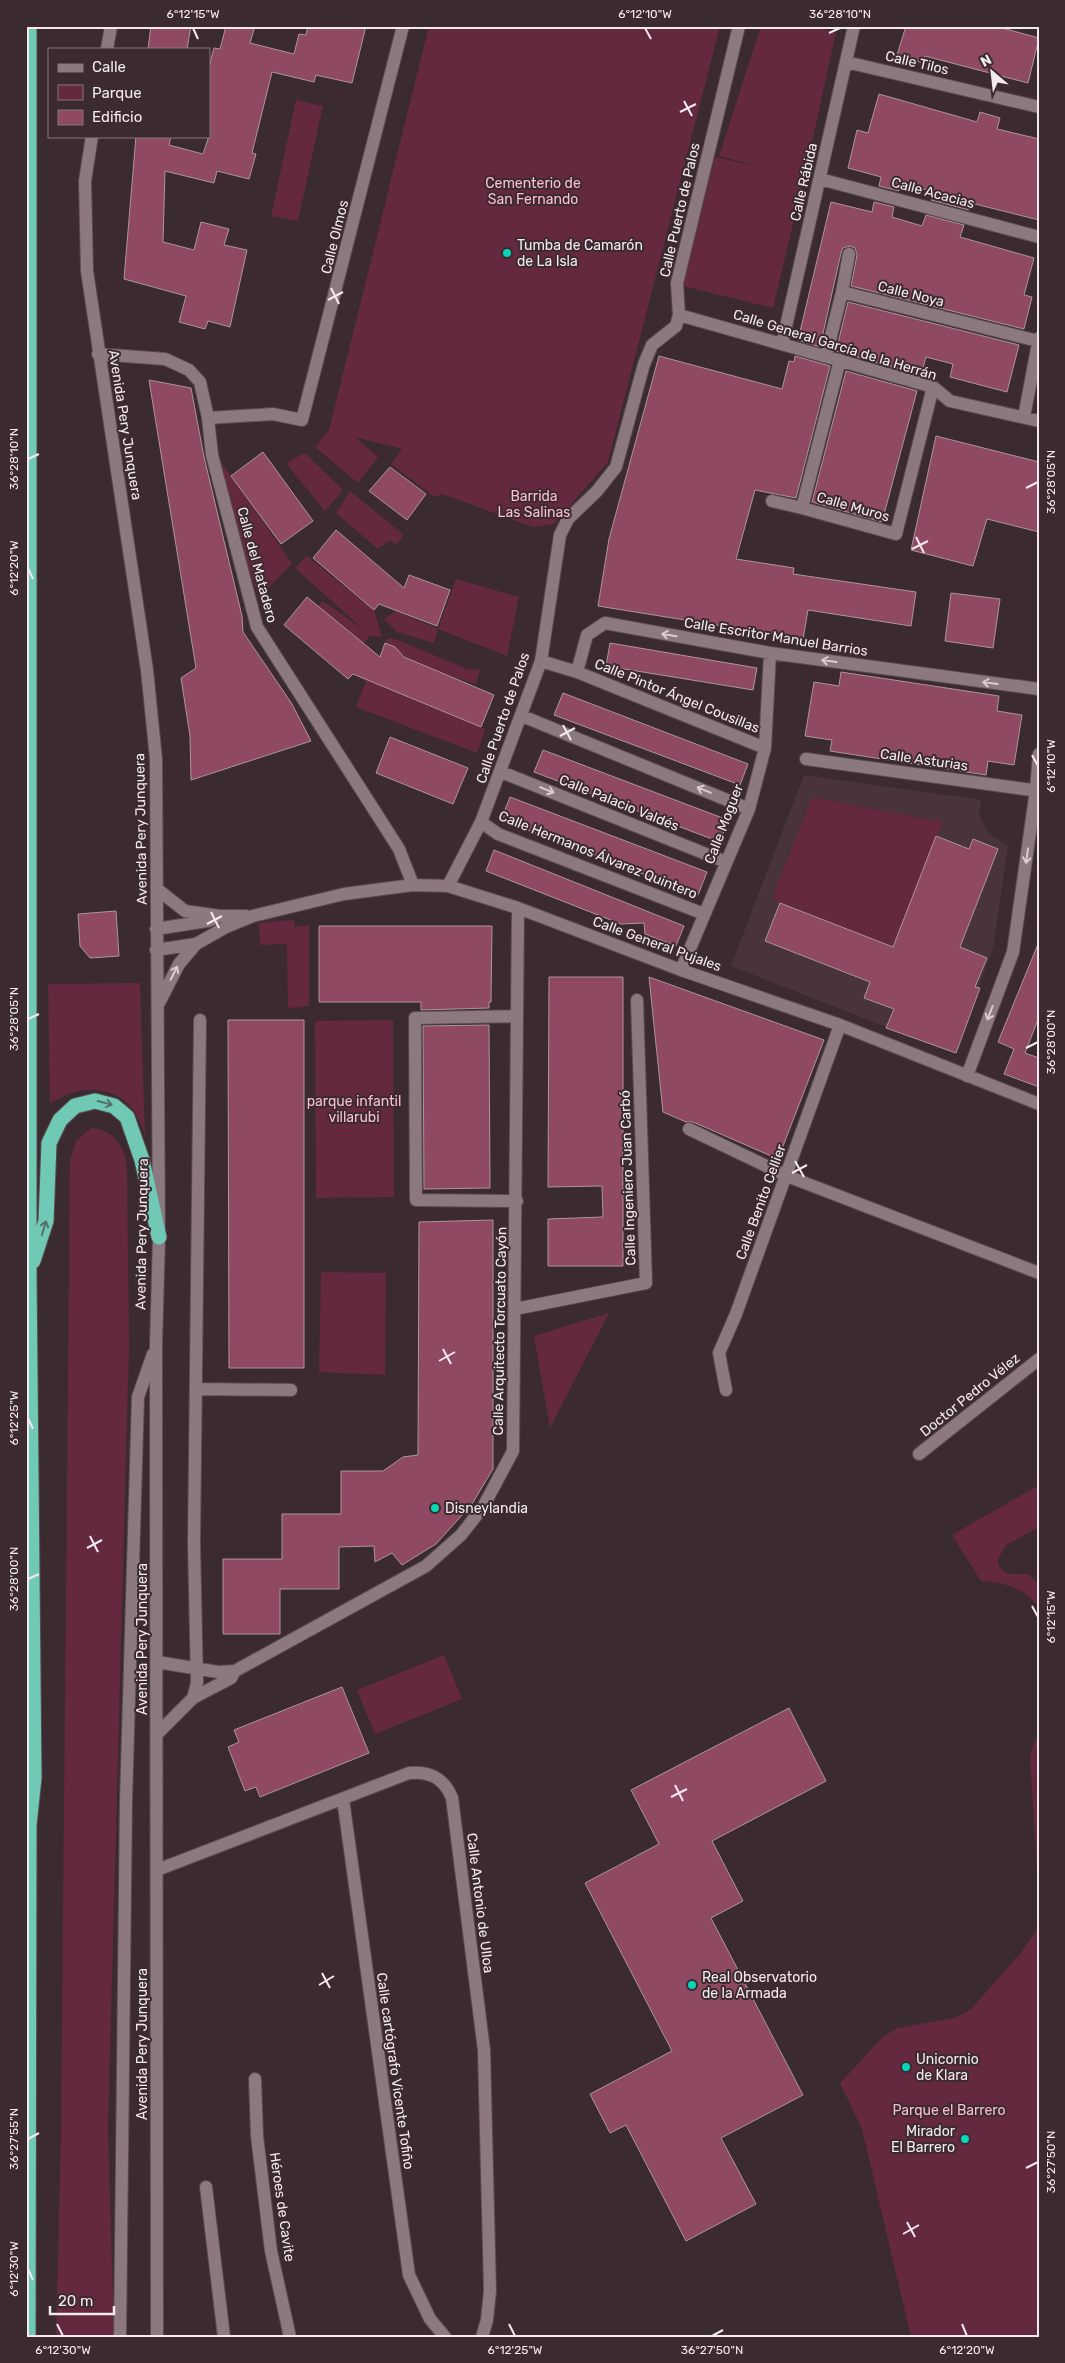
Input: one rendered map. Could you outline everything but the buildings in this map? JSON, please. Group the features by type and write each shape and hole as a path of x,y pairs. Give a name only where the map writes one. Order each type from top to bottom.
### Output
{"highway":[{"path":"28,2337 29,1825 34,1778 29,1274 29,26"},
{"path":"29,1274 46,1221 49,1143 60,1120 75,1106 95,1101 114,1106 127,1117 142,1160 158,1237"}],"street":[{"path":"107,48 110,26"},
{"name":"Calle Olmos","path":"208,418 273,414 302,420 403,26"},
{"name":"Calle Puerto de Palos","path":"448,886 481,822 542,661 554,566 560,535 568,519 597,491 616,467 644,364 652,345 676,326 679,315 677,283 739,26"},
{"name":"Calle Rábida","path":"782,344 854,26"},
{"name":"Calle Tilos","path":"846,62 1039,107"},
{"name":"Avenida Pery Junquera","path":"92,138 85,181 84,221 87,271 147,670 156,759 156,950 158,1005 156,1344 158,1733 157,2337"},
{"name":"Calle Acacias","path":"820,179 1039,237"},
{"path":"826,356 842,292 849,254"},
{"name":"Calle Noya","path":"842,292 1038,340"},
{"name":"Calle General García de la Herrán","path":"679,315 933,387 950,401 1039,421"},
{"path":"1024,417 1038,340"},
{"name":"Calle del Matadero","path":"98,354 165,359 189,370 200,382 208,418 212,455 257,627 399,849 413,885"},
{"name":"Calle Muros","path":"840,360 802,508 896,534 933,387"},
{"path":"772,501 802,508"},
{"name":"Calle Escritor Manuel Barrios","path":"577,672 587,635 605,623 770,653 1039,689"},
{"name":"Calle Moguer","path":"681,970 749,809 765,748 770,653"},
{"path":"542,661 577,672"},
{"name":"Calle Pintor Ángel Cousillas","path":"577,672 765,748"},
{"path":"522,716 749,809"},
{"path":"966,1076 1013,952 1038,791 1039,754"},
{"name":"Calle Asturias","path":"806,759 1038,791"},
{"name":"Calle Palacio Valdés","path":"501,772 726,862"},
{"name":"Calle Hermanos Álvarez Quintero","path":"481,822 498,834 704,914"},
{"name":"Calle General Pujales","path":"253,916 344,894 413,885 448,886 518,908 681,970 840,1026 1039,1104"},
{"path":"157,889 185,912 220,916 253,916"},
{"name":"Calle Arquitecto Torcuato Cayón","path":"158,1733 193,1698 231,1678 235,1671 426,1566 461,1535 484,1507 513,1451 517,1201 518,908"},
{"path":"156,929 208,921 220,916"},
{"path":"158,1005 179,964 196,944 226,927 253,916"},
{"path":"156,950 196,944"},
{"name":"Calle Ingeniero Juan Carbó","path":"516,1309 646,1283 637,1000"},
{"path":"517,1016 415,1018 416,1200 517,1201"},
{"path":"193,1698 197,1683 196,1389 200,1020"},
{"name":"Calle Benito Cellier","path":"726,1390 719,1353 736,1314 840,1026"},
{"path":"689,1130 787,1176 1039,1273"},
{"path":"120,2337 119,2274 126,1800 138,1397 156,1344"},
{"name":"Doctor Pedro Vélez","path":"919,1454 1039,1359"},
{"path":"196,1389 291,1390"},
{"path":"157,1662 218,1672 235,1671"},
{"name":"Calle Antonio de Ulloa","path":"157,1870 409,1773 431,1774 440,1779 448,1788 452,1798 484,2050 490,2291 487,2320 482,2337"},
{"name":"Calle cartógrafo Vicente Tofiño","path":"342,1799 408,2275 430,2319 445,2337"},
{"name":"Héroes de Cavite","path":"255,2079 257,2136 271,2251 290,2337"},
{"path":"206,2187 224,2337"}],"shaded area":[{"path":"804,775 981,800 979,815 989,834 1008,846 993,948 955,1054 731,966"}],"green space":[{"name":"Cementerio de San Fernando","path":"429,26 720,26 608,462 554,524 533,527 442,494 434,497 391,464 402,449 355,437 378,457 358,483 315,447 329,430"},
{"path":"761,26 812,26 836,33 773,308 683,286 715,157 761,167 719,156"},
{"path":"296,100 323,106 298,221 271,216"},
{"path":"305,453 343,490 325,511 286,463"},
{"path":"219,461 292,563 259,598 237,534"},
{"path":"350,491 404,535 396,545 390,540 378,549 336,513"},
{"path":"307,556 374,610 382,637 370,635 364,644 318,606 323,601 364,630 295,568"},
{"path":"456,579 519,597 507,656 438,629"},
{"path":"396,611 438,629 434,643 397,632 384,619"},
{"path":"388,638 398,640 467,669 480,670 476,684 417,663 385,643"},
{"path":"366,680 485,729 477,753 356,707"},
{"path":"812,797 943,822 893,947 772,899"},
{"path":"294,920 295,927 309,925 309,1006 288,1008 287,944 260,945 259,923"},
{"path":"140,983 145,1136 141,1124 129,1105 111,1093 88,1090 75,1092 50,1103 48,984"},
{"name":"parque infantil villarubi","path":"393,1020 394,1197 316,1198 315,1021"},
{"path":"91,1128 99,1129 116,1140 124,1153 127,1168 129,1345 108,2127 114,2337 56,2337 61,2133 70,1160 76,1141"},
{"path":"321,1272 386,1273 385,1375 319,1372"},
{"path":"609,1313 550,1428 534,1336"},
{"path":"1039,1485 1039,1527 1006,1545 998,1559 999,1565 1004,1572 1028,1574 1039,1584 1039,1608 1028,1595 1013,1587 981,1581 952,1535"},
{"path":"444,1655 462,1699 375,1734 357,1690"},
{"path":"1039,1736 1039,1900 1030,1758 1034,1742"},
{"name":"Parque el Barrero","path":"1039,1927 1039,2337 911,2337 862,2129 840,2083 883,2037 897,2028 954,2018 970,2010 1020,1954"}],"place":[{"name":"Tumba de Camarón de La Isla","path":"507,253"},
{"name":"Disneylandia","path":"435,1508"},
{"name":"Real Observatorio de la Armada","path":"692,1985"},
{"name":"Unicornio de Klara","path":"906,2067"},
{"name":"Mirador El Barrero","path":"965,2139"}],"park label":[{"name":"Barrida Las Salinas","path":"534,504"}]}
